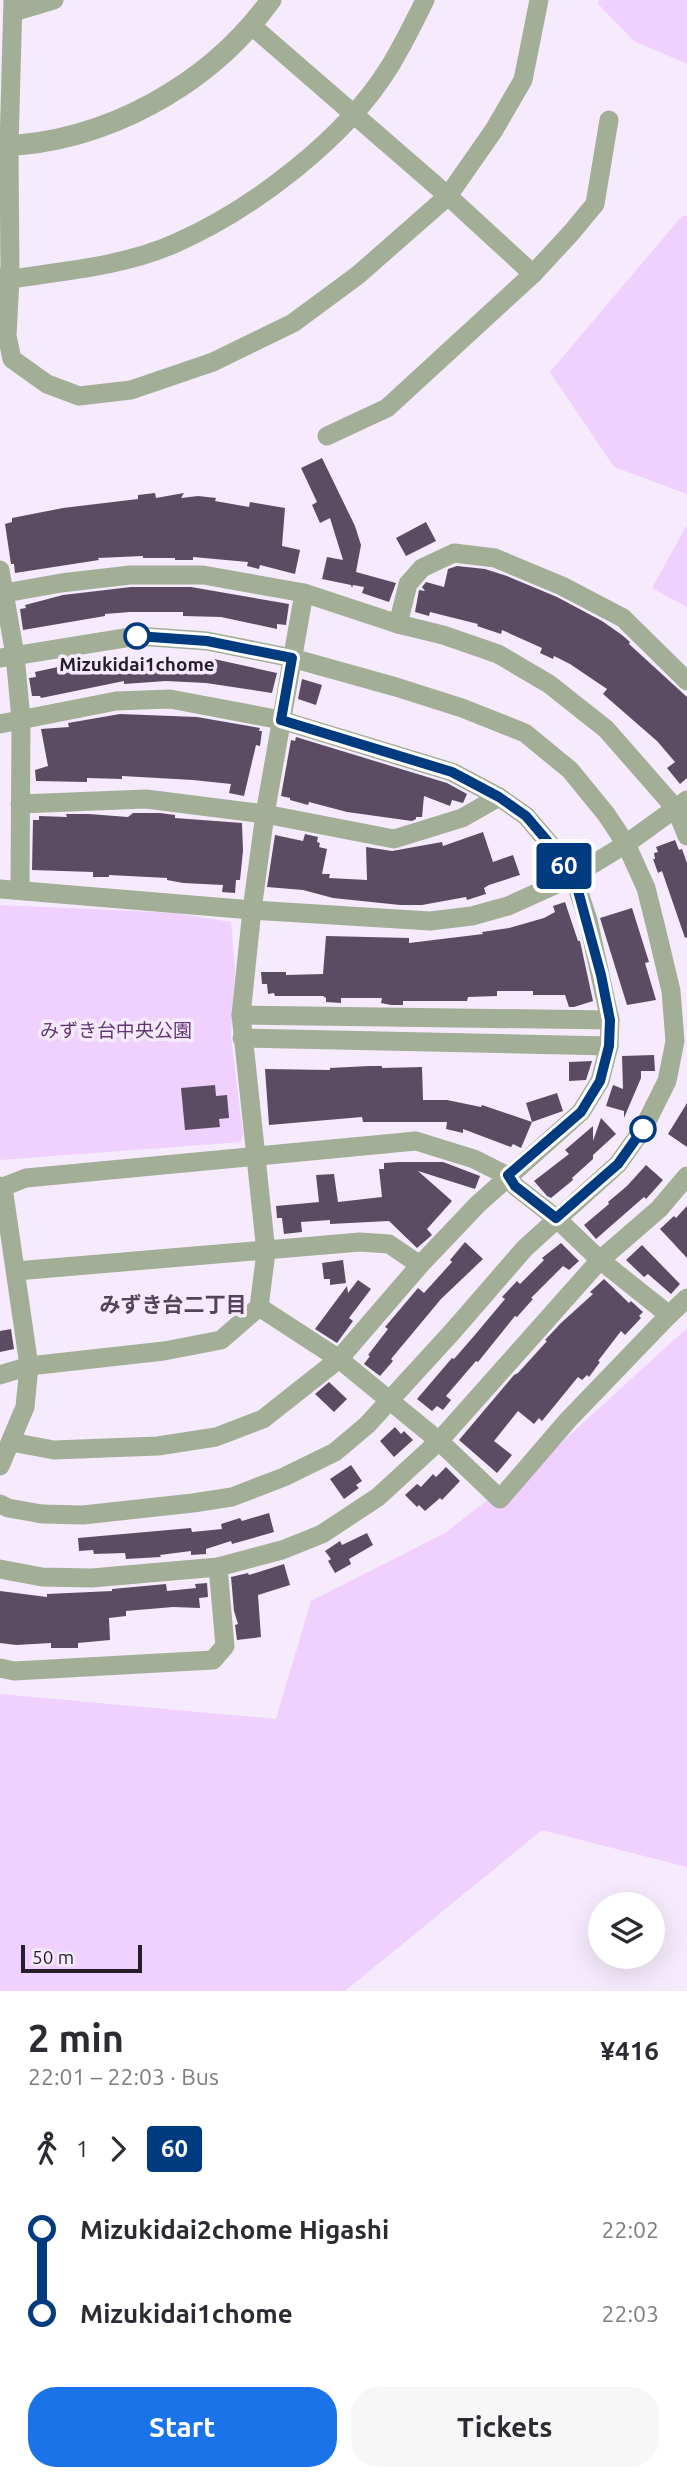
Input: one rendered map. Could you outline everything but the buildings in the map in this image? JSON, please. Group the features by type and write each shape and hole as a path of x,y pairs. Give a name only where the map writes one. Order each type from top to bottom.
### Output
{"street":[{"path":"54,0 13,6 4,146 7,336 12,359 47,384 79,396 131,390 213,362 293,323 358,275 448,196 494,130 523,80 539,0"},
{"path":"4,146 81,133 140,111 194,78 252,26 271,0"},
{"path":"5,279 111,264 175,243 245,205 310,156 353,115 389,67 425,0"},
{"path":"252,26 448,196 533,274"},
{"path":"327,436 387,408 533,274 595,204 609,120"},
{"path":"398,624 408,584 422,568 454,553 495,558 562,586 623,618 687,681"},
{"path":"0,570 7,657 21,719 20,889"},
{"path":"3,594 61,583 130,575 203,575 304,593 498,654 549,684 606,729 682,805 687,836"},
{"path":"0,1375 29,1366 164,1351 221,1339 259,1307 266,1252 241,1015 265,814 304,593"},
{"path":"0,1504 42,1514 83,1515 232,1497 284,1477 335,1452 367,1425 525,1248 618,1164 643,1129 667,1081 675,1041 671,992 646,888 626,844 606,814 570,770 525,733 462,708 292,658 207,641 137,636 7,657"},
{"path":"0,724 116,701 170,699 281,720 452,772 499,797 526,816 555,850 577,887 588,920 610,1020 609,1046 600,1081 581,1112 508,1175 420,1265 339,1359 264,1419 216,1437 158,1446 54,1450 11,1442"},
{"path":"20,804 146,799 265,814 394,839 463,818 499,797"},
{"path":"0,889 252,910 430,920 472,916 508,906 570,877 626,844 682,805"},
{"path":"241,1015 610,1020"},
{"path":"242,1038 609,1046"},
{"path":"0,1466 24,1407 29,1366 1,1186 26,1178 416,1141 474,1159 508,1175 515,1186 668,1315"},
{"path":"0,1569 42,1577 92,1578 218,1567 282,1550 322,1534 378,1497 439,1441 600,1260 659,1209 687,1176"},
{"path":"16,1271 360,1242 388,1244 420,1265"},
{"path":"259,1307 339,1359 439,1441 500,1499 568,1420 687,1298"},
{"path":"0,1668 14,1671 213,1660 225,1646 218,1567"}],"green space":[{"path":"599,0 687,0 687,64 634,41 598,4"},
{"path":"682,216 687,216 687,494 614,467 550,372"},
{"path":"687,525 687,607 652,588"},
{"name":"みずき台中央公園","path":"0,905 175,913 231,922 235,970 231,1037 243,1134 241,1142 0,1160"},
{"path":"687,1328 687,1867 542,1830 345,1991 0,1991 0,1694 276,1719 311,1601 445,1533 562,1442"}],"bus line":[{"name":"60","path":"137,636 207,641 292,658 281,720 452,772 499,797 526,816 555,850 577,887 601,975 610,1020 609,1046 600,1081 581,1112 508,1175 515,1186 556,1218 618,1164 643,1129"}],"place":[{"name":"Mizukidai1chome","path":"137,636"}],"district":[{"name":"みずき台二丁目","path":"173,1305"}]}
